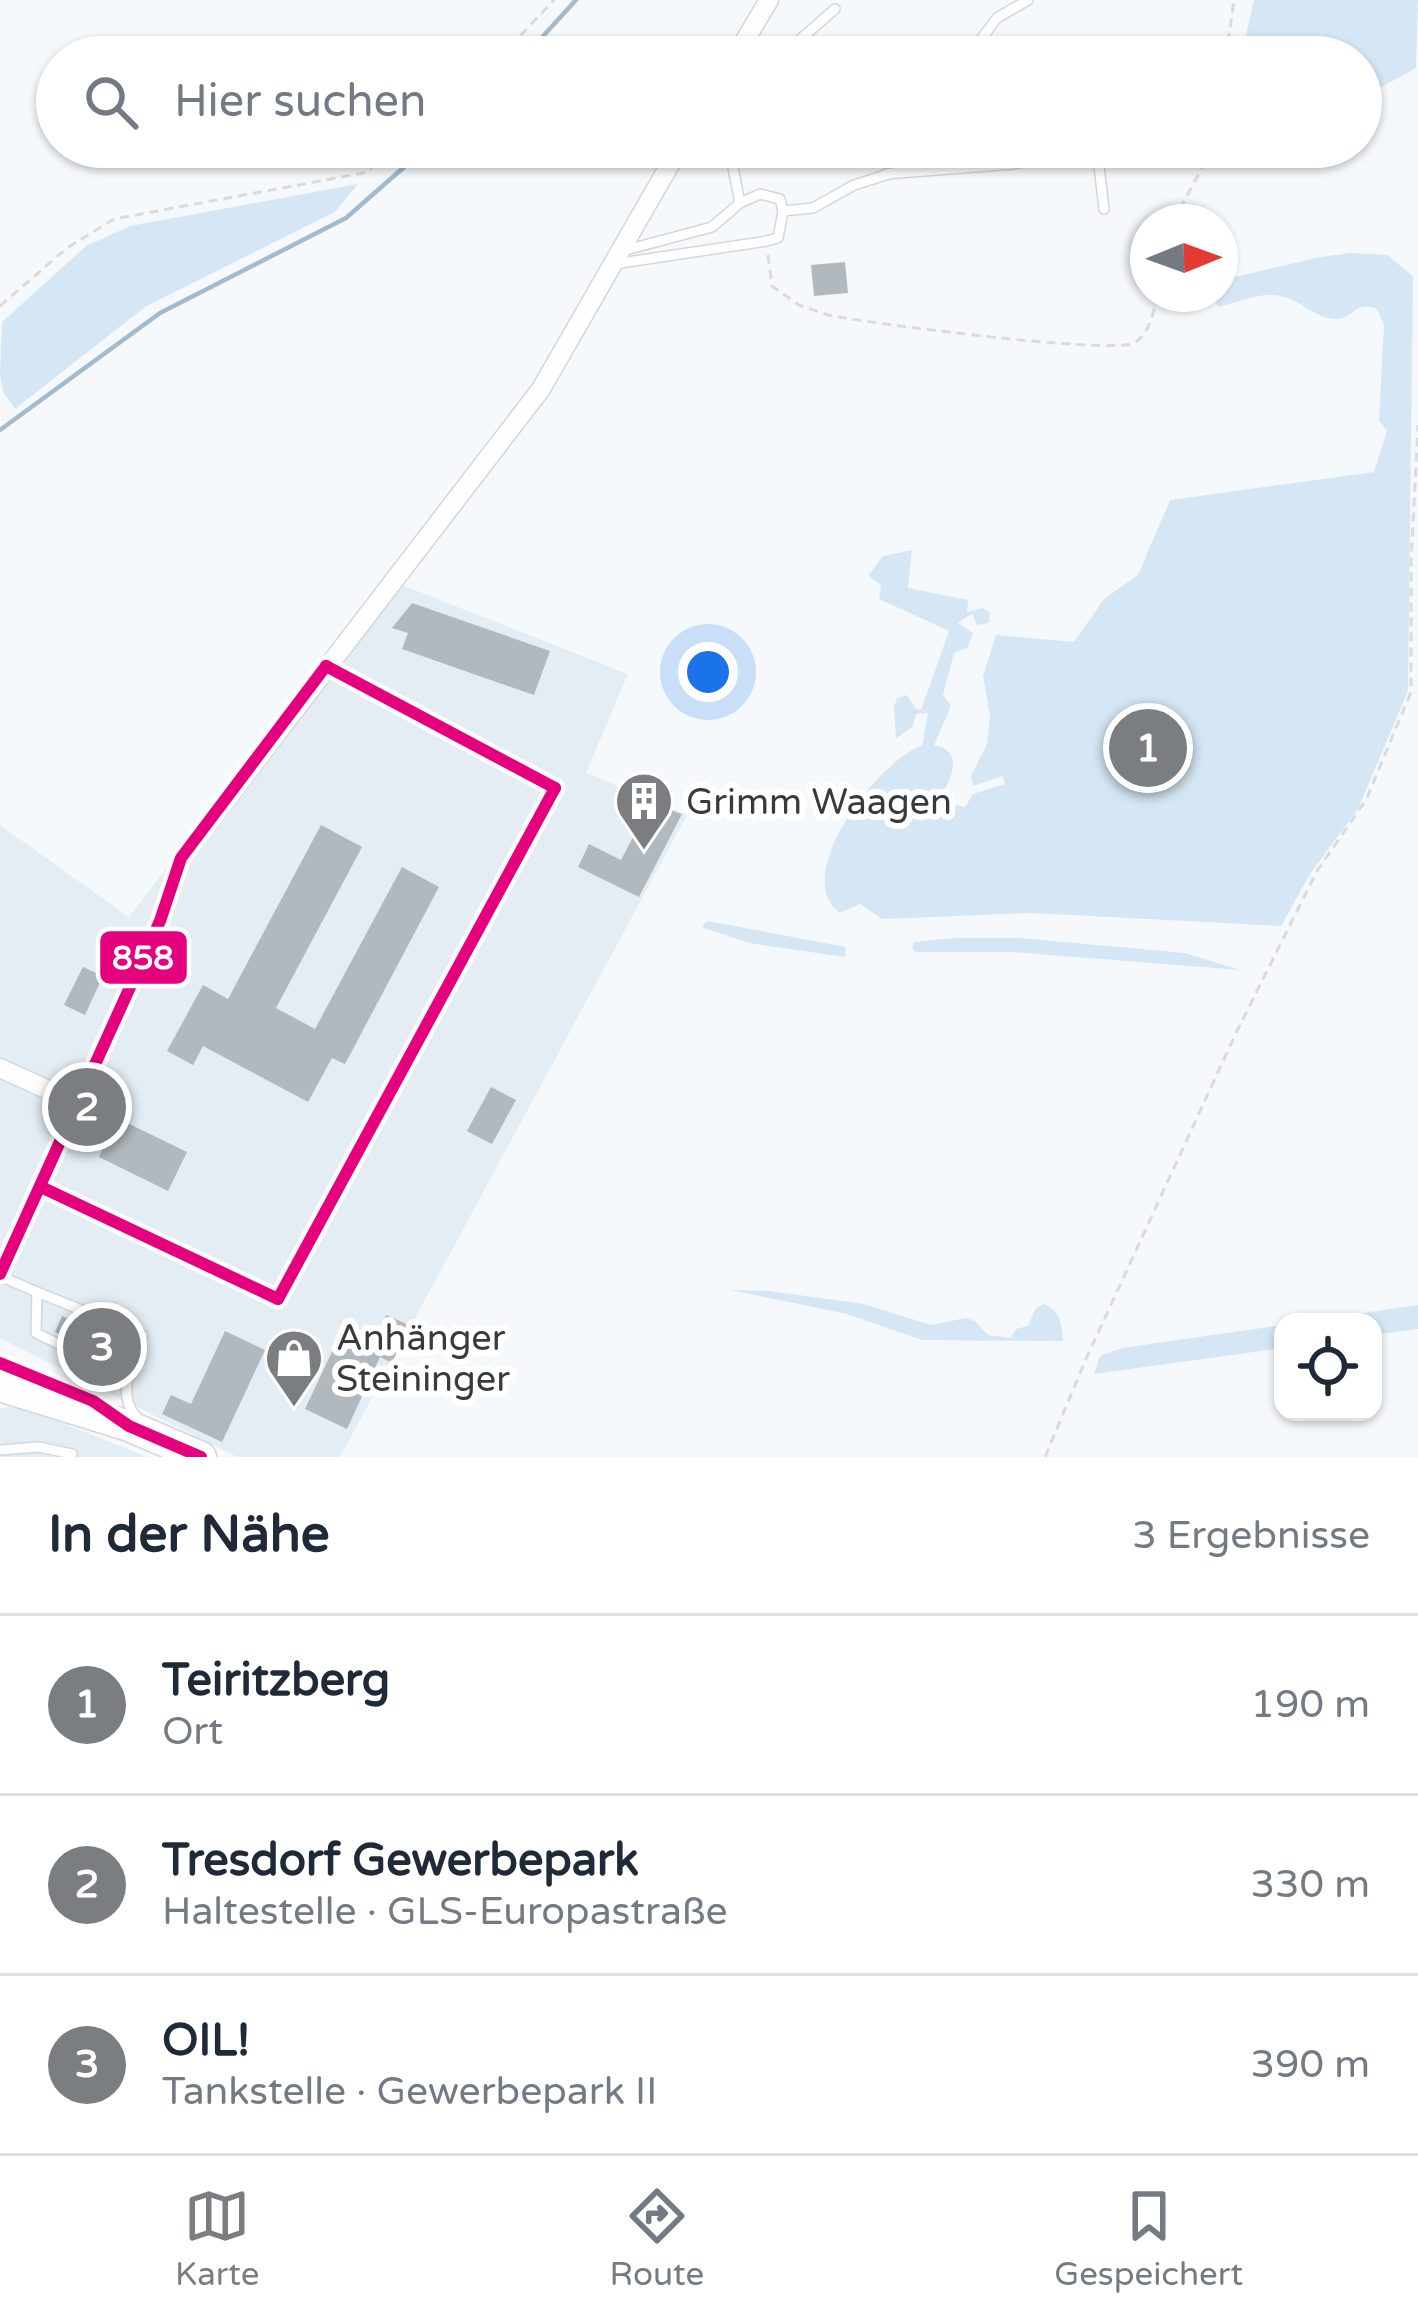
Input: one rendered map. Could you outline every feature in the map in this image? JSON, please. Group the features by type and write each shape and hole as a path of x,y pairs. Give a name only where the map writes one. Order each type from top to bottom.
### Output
{"main road":[{"path":"0,1363 93,1401 129,1426"},
{"path":"0,1386 129,1426 201,1457"}],"street":[{"path":"748,36 770,0"},
{"path":"0,1275 160,921 181,858 541,389 668,168"},
{"path":"41,1187 278,1299 555,788 326,666"},
{"path":"0,1068 77,1103"}],"lane":[{"path":"984,36 997,18 1028,0"},
{"path":"804,36 836,9"},
{"path":"732,168 740,203"},
{"path":"783,211 812,208 906,168"},
{"path":"886,174 962,168"},
{"path":"1099,168 1104,209"},
{"path":"770,194 780,200 778,238 767,242 618,258 712,227 740,203 770,194"},
{"path":"0,1275 142,1335 128,1378 129,1408 162,1440"},
{"path":"37,1292 36,1333 128,1378"},
{"path":"0,1450 39,1447 72,1454"}],"path":[{"path":"520,36 554,0"},
{"path":"1229,36 1234,0"},
{"path":"0,306 67,248 114,219 371,168"},
{"path":"1181,204 1198,168"},
{"path":"767,242 772,286 787,299 828,315 1045,342 1128,346 1143,335 1151,312"},
{"path":"1045,1457 1236,1033 1317,871 1380,773 1411,692 1418,424"}],"shaded area":[{"path":"1254,0 1418,0 1416,68 1382,87 1382,36 1246,36"},
{"path":"358,184 335,212 145,307 15,409 3,392 2,322 86,246 130,226"},
{"path":"1387,255 1413,276 1408,691 1358,809 1310,874 1281,926 1032,913 882,919 860,904 840,913 827,896 825,873 832,847 864,794 905,755 922,746 928,713 916,714 913,726 896,739 894,707 897,698 907,695 921,710 949,631 879,599 881,585 868,576 883,556 912,550 908,588 968,600 967,612 982,608 990,612 989,623 977,625 972,614 958,623 973,633 968,647 954,653 943,695 951,706 934,745 949,752 953,764 942,794 947,803 965,807 973,794 1005,784 1003,776 973,786 971,776 987,744 990,716 983,676 996,635 1074,642 1104,599 1138,575 1170,500 1374,472 1387,431 1379,420 1384,325 1377,309 1364,306 1335,319 1274,295 1238,302 1238,276 1320,257"},
{"path":"389,580 628,674 586,773 687,815 340,1457 237,1457 0,1338 0,825 129,917"},
{"path":"708,921 846,947 845,957 749,943 701,927"},
{"path":"1020,938 1185,953 1240,970 1013,952 915,952 912,948 914,942"},
{"path":"730,1290 864,1304 931,1325 966,1318 988,1335 1011,1338 1016,1329 1028,1326 1035,1309 1043,1304 1057,1314 1063,1341 922,1340 847,1314"},
{"path":"1418,1305 1418,1329 1382,1334 1382,1313 1364,1313"},
{"path":"1274,1326 1274,1349 1094,1374 1100,1356 1122,1348"},
{"path":"18,1405 147,1457 0,1457 0,1409"}],"building":[{"path":"845,262 848,293 814,296 811,265"},
{"path":"412,603 550,651 534,695 402,649 408,633 392,628"},
{"name":"Grimm Waagen","path":"651,803 682,814 639,897 578,867 589,844 621,860"},
{"path":"321,825 362,847 276,1008 315,1029 402,867 439,887 345,1064 332,1058 308,1102 203,1046 193,1065 167,1051 203,985 228,999"},
{"path":"83,967 103,976 85,1015 64,1005"},
{"path":"491,1087 516,1100 492,1144 467,1131"},
{"path":"117,1118 187,1152 168,1191 99,1157"},
{"path":"386,1315 409,1325 392,1363 380,1357 347,1429 305,1409 346,1322 377,1336"},
{"path":"62,1316 98,1332 101,1328 125,1337 116,1362 55,1332"},
{"path":"225,1331 265,1350 222,1442 162,1414 171,1395 191,1404"}],"waterway":[{"path":"543,36 576,0"},
{"path":"0,430 160,313 346,218 403,168"}],"transit line":[{"name":"858","path":"326,666 555,788"},
{"name":"858","path":"0,1274 160,921 181,858 326,666"},
{"name":"858","path":"278,1299 555,788"},
{"name":"858","path":"41,1187 278,1299"},
{"name":"858","path":"0,1363 93,1401 129,1426 201,1457"}],"place":[{"name":"Teiritzberg","path":"1148,748"},
{"name":"Grimm Waagen","path":"644,852"},
{"name":"Tresdorf Gewerbepark","path":"87,1107"},
{"name":"OIL!","path":"102,1347"},
{"name":"Anhänger Steininger","path":"294,1409"}]}
